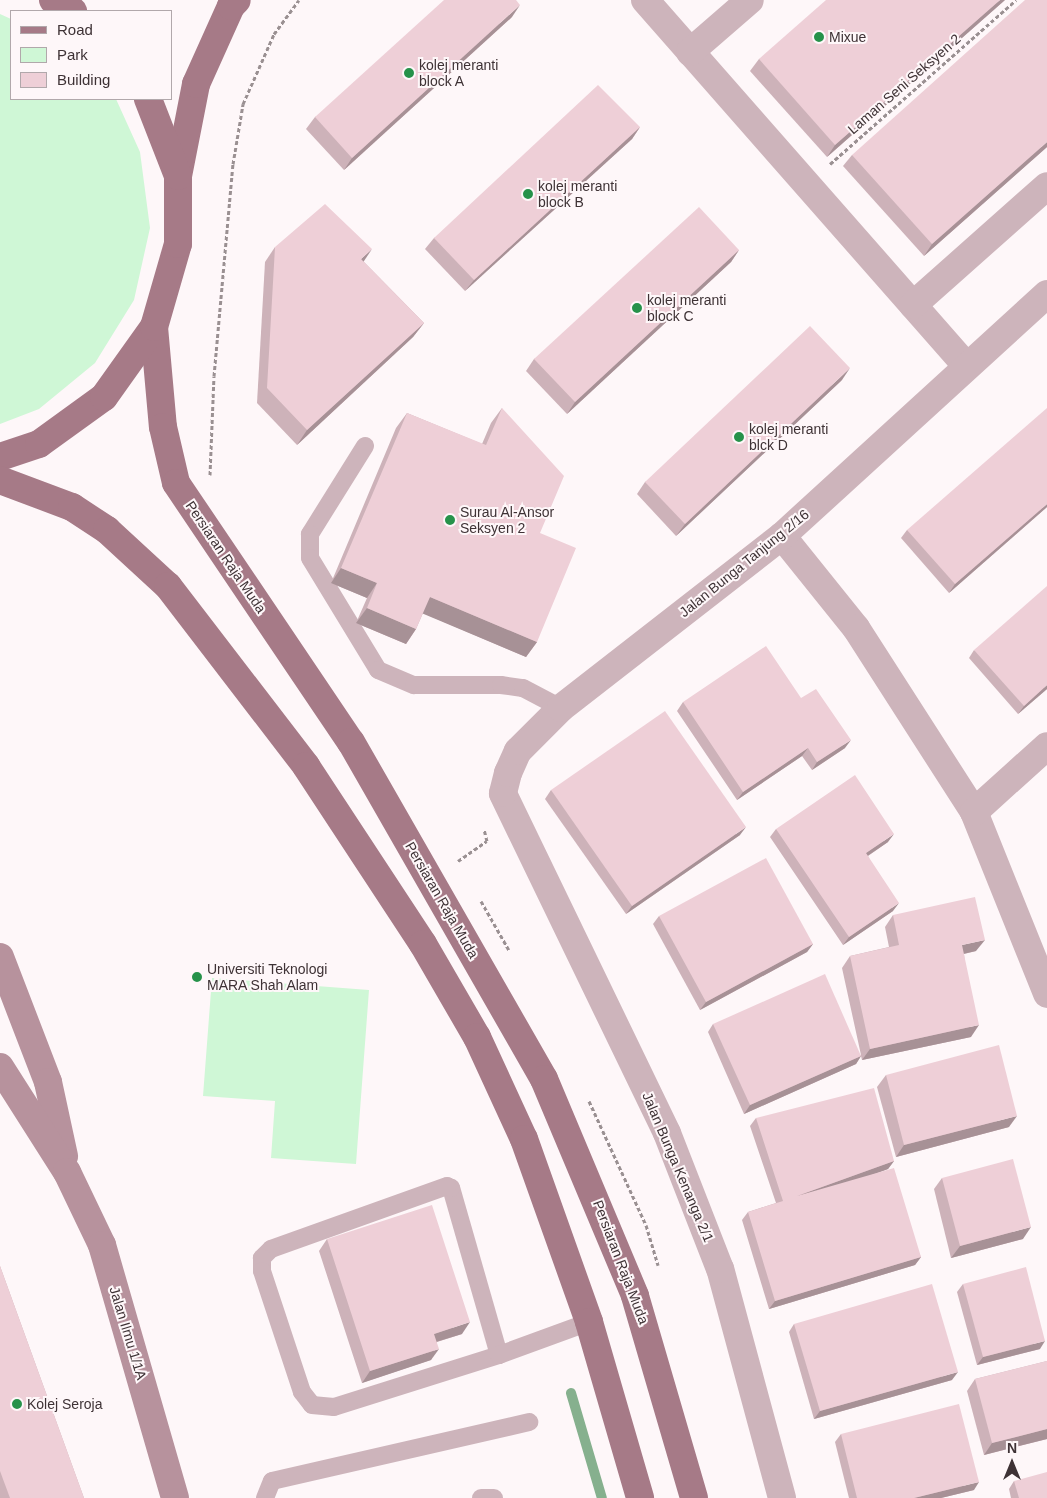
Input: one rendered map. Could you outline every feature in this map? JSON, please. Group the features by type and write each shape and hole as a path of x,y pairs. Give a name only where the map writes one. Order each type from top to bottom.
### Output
{"main road":[{"path":"53,0 71,10"},
{"path":"0,457 39,444 104,397 154,327 178,244 178,176 196,84 231,6 237,0"},
{"path":"148,100 178,176"},
{"name":"Persiaran Raja Muda","path":"154,327 163,426 176,483 351,742 544,1079 635,1296 694,1498"},
{"path":"0,480 72,507 107,530 168,586 306,766 423,944 477,1037 524,1139 589,1322 640,1498"}],"street":[{"path":"645,0 967,366"},
{"path":"690,52 744,2"},
{"path":"914,305 1047,186"},
{"name":"Jalan Bunga Tanjung 2/16","path":"518,826 503,793 508,772 518,751 561,708 782,536 1047,294"},
{"path":"782,536 856,628 974,812 1047,994"},
{"path":"974,812 1047,746"},
{"name":"Jalan Bunga Kenanga 2/1","path":"518,826 668,1134 720,1268 782,1498"},
{"path":"0,957 48,1082 67,1172"},
{"path":"0,1067 67,1172"},
{"name":"Jalan Ilmu 1/1A","path":"67,1172 102,1245 175,1498"}],"lane":[{"path":"365,446 310,534 310,558 378,670 414,685 500,684 523,688 561,708"},
{"path":"499,1355 451,1188 447,1186 271,1249 262,1258 262,1271 302,1392 312,1405 334,1408 499,1355 589,1322"},
{"path":"265,1498 272,1480 530,1422"},
{"path":"481,1498 494,1498"}],"path":[{"name":"Laman Seni Seksyen 2","path":"807,184 1016,0"}],"green space":[{"path":"0,14 10,19 10,100 116,100 140,152 150,228 134,300 95,363 39,409 0,424"},
{"path":"212,978 369,990 356,1164 271,1158 275,1101 203,1096"}],"building":[{"name":"kolej meranti block A","path":"444,0 516,0 520,5 352,158 315,117"},
{"path":"826,0 1000,0 835,145 759,59"},
{"path":"1025,0 1047,0 1047,142 932,244 852,155"},
{"name":"kolej meranti block B","path":"598,85 640,127 474,280 434,238"},
{"path":"325,204 372,249 361,259 424,323 307,430 267,388 275,247"},
{"name":"kolej meranti block C","path":"699,207 739,250 575,402 534,359"},
{"name":"kolej meranti blck D","path":"810,326 850,368 685,524 645,482"},
{"name":"Surau Al-Ansor Seksyen 2","path":"502,408 564,476 540,533 576,548 537,642 430,597 416,629 367,608 377,583 341,568 407,413 486,445"},
{"path":"1047,408 1047,504 955,584 907,530"},
{"path":"1047,586 1047,685 1024,706 974,650"},
{"path":"766,646 801,698 816,689 851,740 817,762 808,748 743,792 683,702"},
{"path":"665,711 746,827 632,906 551,790"},
{"path":"855,775 894,834 866,853 899,903 849,937 776,829"},
{"path":"766,858 813,944 706,1002 659,916"},
{"path":"975,897 985,940 962,945 979,1025 870,1049 850,956 899,945 893,915"},
{"path":"825,974 861,1056 750,1105 713,1024"},
{"path":"999,1045 1017,1116 904,1145 886,1075"},
{"path":"874,1088 894,1161 797,1196 894,1168 921,1257 775,1301 748,1212 783,1201 756,1118"},
{"path":"1013,1159 1031,1227 960,1246 942,1178"},
{"path":"432,1205 470,1322 434,1334 439,1349 370,1371 327,1239"},
{"name":"Kolej Seroja","path":"0,1266 84,1498 10,1498 0,1471"},
{"path":"1026,1267 1045,1341 983,1357 963,1284"},
{"path":"932,1284 958,1372 820,1411 794,1324"},
{"path":"1047,1361 1047,1429 992,1443 975,1379"},
{"path":"959,1404 979,1482 914,1498 857,1498 841,1434"},
{"path":"1047,1472 1047,1498 1019,1498 1014,1481"}],"waterway":[{"path":"571,1393 602,1498"}],"place":[{"name":"Mixue","path":"819,37"},
{"name":"kolej meranti block A","path":"409,73"},
{"name":"kolej meranti block B","path":"528,194"},
{"name":"kolej meranti block C","path":"637,308"},
{"name":"kolej meranti blck D","path":"739,437"},
{"name":"Surau Al-Ansor Seksyen 2","path":"450,520"},
{"name":"Universiti Teknologi MARA Shah Alam","path":"197,977"},
{"name":"Kolej Seroja","path":"17,1404"}]}
